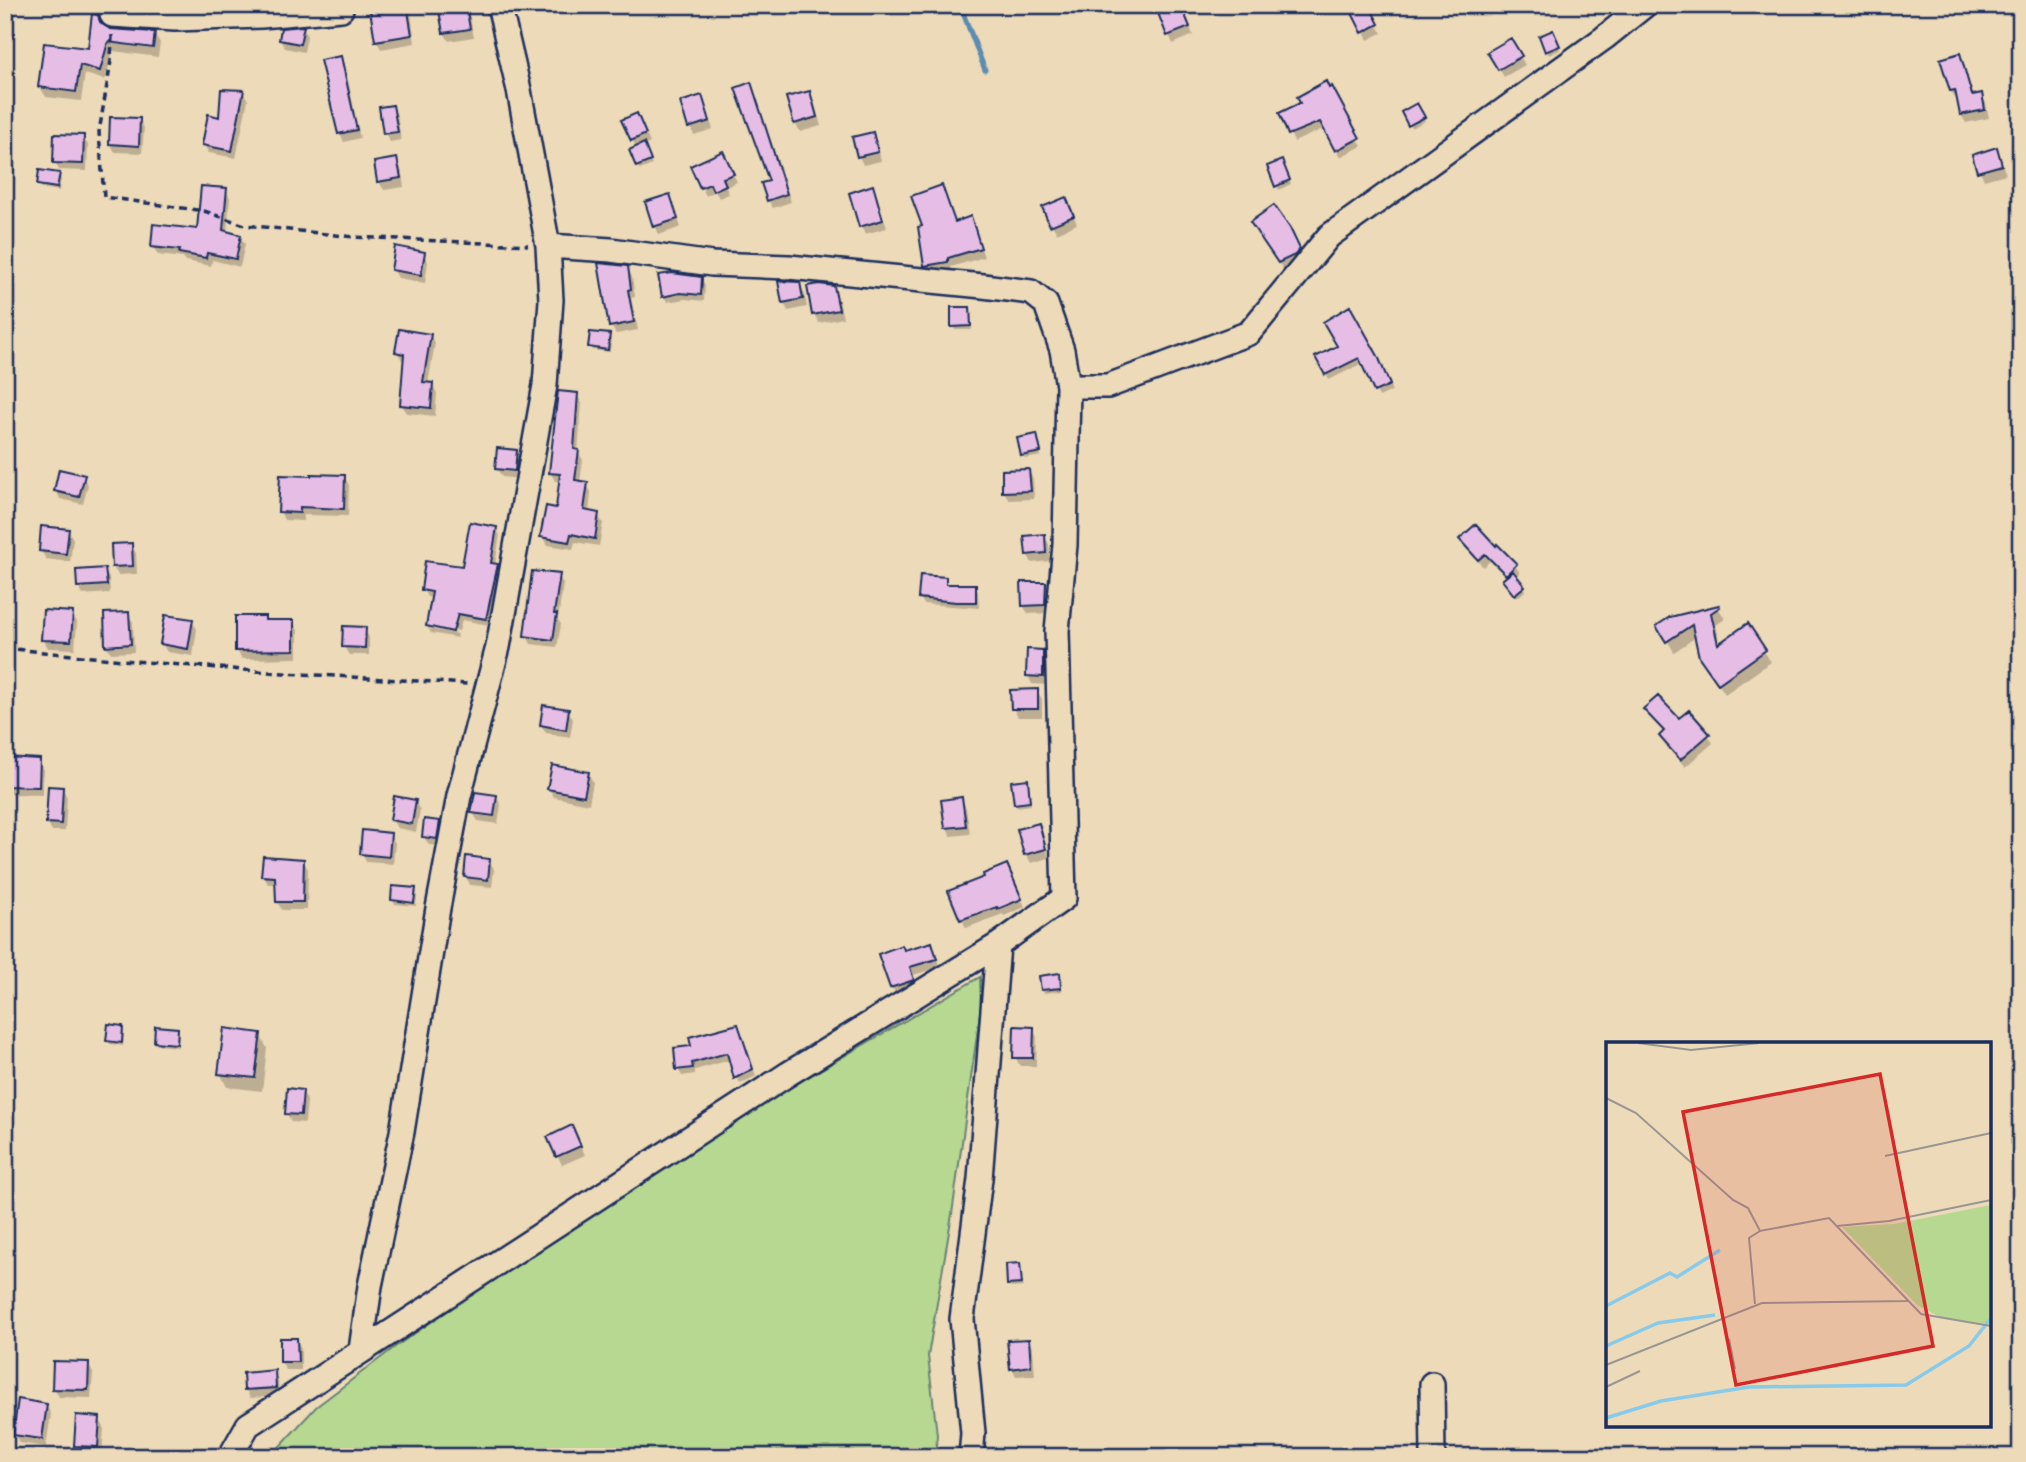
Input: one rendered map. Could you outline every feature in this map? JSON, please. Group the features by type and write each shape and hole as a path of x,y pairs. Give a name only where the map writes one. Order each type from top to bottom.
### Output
{"street":[{"path":"361,1350 370,1286 402,1132 459,796 498,647 545,385 551,300 548,246 519,90 499,5"},
{"path":"1068,386 1108,386 1249,333 1329,236 1604,38 1645,5"},
{"path":"112,15 175,19 261,16 341,9"},
{"path":"229,1457 248,1425 788,1074 998,946 1064,898 1057,631 1065,545 1068,386 1062,350 1046,304 1031,292 789,267 712,264 611,250 548,246"},
{"path":"971,1457 973,1433 961,1319 980,1179 998,946"},
{"path":"1432,1384 1433,1457"}],"path":[{"path":"112,15 111,61 99,132 104,197 204,211 245,225 354,237 548,246"},
{"path":"5,648 134,661 487,685"}],"green space":[{"path":"980,977 981,1006 952,1214 928,1356 937,1435 935,1457 270,1457 316,1407 395,1347 576,1222 803,1080"}],"building":[{"path":"407,5 412,35 375,41 370,10"},
{"path":"438,5 466,5 470,29 443,33"},
{"path":"1181,5 1190,27 1167,36 1158,13"},
{"path":"1362,5 1369,5 1379,24 1362,33 1351,11"},
{"path":"92,14 98,15 100,22 110,29 155,32 153,48 108,42 100,71 80,65 76,92 38,87 44,43 88,48"},
{"path":"304,26 300,44 279,40 281,28"},
{"path":"1553,30 1560,46 1545,52 1539,36"},
{"path":"1511,38 1522,56 1498,70 1487,52"},
{"path":"1960,53 1972,95 1982,93 1985,110 1960,115 1955,90 1950,91 1940,59"},
{"path":"341,56 357,130 338,134 320,60"},
{"path":"1326,81 1329,88 1332,86 1360,138 1335,151 1320,122 1288,135 1279,113 1300,103 1297,97"},
{"path":"751,82 787,194 767,201 761,183 769,181 735,88"},
{"path":"221,89 244,90 232,151 202,145 208,114 219,117"},
{"path":"810,91 817,117 794,124 786,97"},
{"path":"702,95 710,121 688,128 680,102"},
{"path":"1417,103 1425,117 1408,126 1401,112"},
{"path":"393,105 398,132 383,134 379,107"},
{"path":"637,113 646,134 631,141 621,120"},
{"path":"110,117 140,118 139,146 109,144"},
{"path":"873,132 878,152 857,157 852,137"},
{"path":"54,134 84,135 83,164 53,163"},
{"path":"644,143 651,161 636,167 629,150"},
{"path":"1997,147 2002,165 1977,172 1972,155"},
{"path":"723,151 734,174 723,178 726,185 713,191 710,184 700,188 690,166"},
{"path":"397,158 401,178 377,182 374,162"},
{"path":"1282,160 1290,180 1275,187 1267,166"},
{"path":"39,170 60,173 57,188 37,185"},
{"path":"873,185 883,220 859,227 849,193"},
{"path":"942,185 955,222 971,216 981,248 948,258 948,262 924,266 918,227 922,226 911,196"},
{"path":"201,186 227,188 223,230 241,235 236,259 207,253 206,258 179,253 180,250 151,247 153,224 197,229"},
{"path":"670,194 678,219 653,227 645,202"},
{"path":"1066,197 1074,216 1050,226 1042,207"},
{"path":"1274,205 1300,249 1295,255 1278,263 1250,222"},
{"path":"395,246 425,252 421,275 391,270"},
{"path":"598,263 628,266 631,289 628,290 634,322 609,327"},
{"path":"672,273 702,277 701,295 680,293 662,297 658,275"},
{"path":"778,281 800,282 803,299 782,303"},
{"path":"807,286 834,286 839,310 812,315"},
{"path":"1350,306 1378,356 1390,385 1374,392 1359,358 1325,375 1315,357 1337,346 1323,322"},
{"path":"951,307 970,307 971,326 951,327"},
{"path":"399,329 431,334 423,382 433,383 431,408 400,405 404,354 395,352"},
{"path":"590,332 610,334 608,350 588,347"},
{"path":"558,391 578,393 574,449 579,450 575,480 588,482 584,510 599,513 595,539 571,534 569,542 540,537 546,506 556,508 560,474 549,473"},
{"path":"1037,434 1041,452 1021,456 1017,438"},
{"path":"497,448 517,450 515,471 495,469"},
{"path":"59,469 85,475 79,497 54,491"},
{"path":"1029,469 1031,491 1002,492 1002,470"},
{"path":"280,475 345,475 344,509 300,507 300,513 278,512"},
{"path":"470,522 497,527 491,563 498,564 486,619 458,614 453,632 426,626 432,592 421,590 425,561 462,566"},
{"path":"1476,524 1517,564 1506,575 1485,554 1478,560 1459,539"},
{"path":"41,526 69,529 66,554 39,551"},
{"path":"1045,534 1046,553 1026,555 1024,536"},
{"path":"132,543 133,566 112,567 111,544"},
{"path":"105,568 107,585 77,587 76,570"},
{"path":"532,571 560,574 553,640 524,636"},
{"path":"1513,571 1525,586 1514,595 1502,580"},
{"path":"920,575 946,577 946,584 976,584 976,602 918,598"},
{"path":"1021,582 1046,582 1045,605 1022,606"},
{"path":"1719,605 1720,607 1711,613 1718,644 1748,623 1766,650 1718,684 1699,657 1692,625 1666,642 1656,626 1670,617"},
{"path":"43,610 73,612 71,641 41,640"},
{"path":"129,612 131,644 105,646 104,613"},
{"path":"165,615 193,619 188,649 160,644"},
{"path":"235,616 294,620 294,650 235,651"},
{"path":"343,626 366,627 365,648 342,647"},
{"path":"1027,649 1043,650 1043,677 1026,676"},
{"path":"1038,689 1038,709 1011,709 1010,690"},
{"path":"1658,696 1679,718 1689,710 1710,734 1680,760 1659,736 1664,731 1643,709"},
{"path":"543,705 569,709 566,730 540,725"},
{"path":"5,757 40,759 39,787 5,786"},
{"path":"552,765 589,772 584,796 547,789"},
{"path":"1028,779 1030,802 1014,804 1011,781"},
{"path":"48,786 63,787 61,824 46,823"},
{"path":"475,792 497,795 494,816 471,813"},
{"path":"394,796 416,800 412,824 390,820"},
{"path":"962,797 966,826 945,828 941,800"},
{"path":"424,819 440,821 437,839 422,837"},
{"path":"1039,823 1046,849 1024,855 1017,829"},
{"path":"362,830 391,833 389,857 360,854"},
{"path":"263,856 304,859 303,902 276,902 275,877 261,876"},
{"path":"466,856 490,859 488,880 464,877"},
{"path":"1007,864 1022,899 960,920 948,891 984,877 983,874"},
{"path":"392,886 416,888 414,903 391,900"},
{"path":"932,942 937,959 910,967 914,980 890,988 878,954 902,945 904,950"},
{"path":"1060,973 1061,988 1041,990 1039,976"},
{"path":"108,1024 123,1026 122,1043 106,1041"},
{"path":"738,1024 753,1069 734,1079 727,1053 692,1063 693,1068 676,1070 674,1048 691,1046 689,1037"},
{"path":"155,1026 178,1028 177,1044 154,1042"},
{"path":"1014,1026 1034,1027 1033,1058 1013,1058"},
{"path":"224,1028 261,1033 255,1078 218,1074"},
{"path":"287,1088 303,1090 301,1115 285,1114"},
{"path":"572,1125 581,1146 556,1157 547,1137"},
{"path":"1020,1263 1022,1284 1007,1285 1006,1264"},
{"path":"280,1338 297,1338 298,1362 280,1362"},
{"path":"1029,1339 1031,1366 1010,1369 1007,1340"},
{"path":"53,1361 89,1362 88,1390 52,1389"},
{"path":"275,1370 276,1388 244,1390 243,1373"},
{"path":"18,1399 47,1404 42,1439 13,1435"},
{"path":"76,1415 100,1417 98,1447 74,1446"}],"waterway":[{"path":"960,5 985,70"}]}
